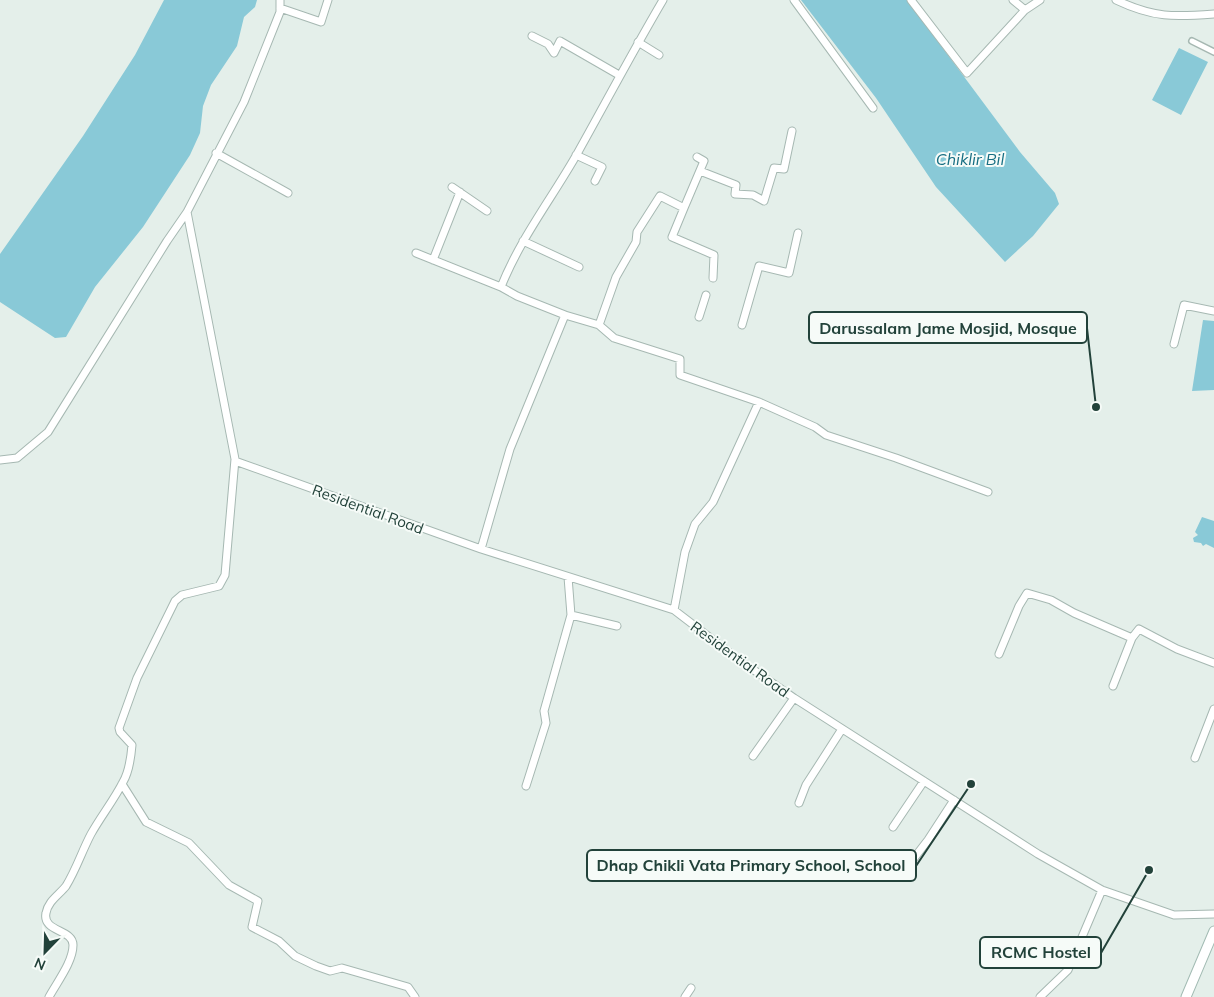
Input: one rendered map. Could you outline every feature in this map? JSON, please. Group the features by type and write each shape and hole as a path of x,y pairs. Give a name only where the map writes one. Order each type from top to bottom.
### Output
{"main road":[{"path":"1186,997 1214,930"}],"street":[{"path":"0,460 17,458 48,432 167,240 187,212 244,102 280,4 321,22 328,0"},
{"path":"501,287 523,242 576,155 619,75 663,0"},
{"path":"794,0 873,108"},
{"path":"912,0 934,33 967,73 1025,10 1040,0"},
{"path":"1013,0 1025,10"},
{"path":"1116,0 1142,11 1166,16 1214,14"},
{"path":"532,36 548,44 554,52 560,41 619,75"},
{"path":"1192,41 1214,52"},
{"path":"638,42 659,55"},
{"path":"700,171 736,185 735,194 753,195 764,201 774,168 784,169 792,131"},
{"path":"216,153 288,192"},
{"path":"576,155 602,167 595,181"},
{"path":"697,157 704,161 672,238 714,255 713,278"},
{"path":"452,187 487,211"},
{"path":"433,260 460,192"},
{"path":"599,325 616,276 636,242 637,232 660,196 684,208"},
{"path":"50,997 73,947 72,941 68,936 50,926 45,919 45,914 49,904 66,886 91,834 122,784 132,745 120,732 119,728 136,678 168,613 182,595 219,586 225,575 235,461 187,212"},
{"path":"742,325 759,266 789,273 798,233"},
{"path":"523,242 579,267"},
{"path":"416,253 565,315 599,325 614,338 680,359 680,375 759,402 814,427 826,435 988,492"},
{"path":"699,317 706,295"},
{"path":"1174,344 1184,305 1214,311"},
{"path":"481,549 510,449 565,315"},
{"path":"674,610 685,552 695,524 713,502 759,402"},
{"name":"Residential Road","path":"235,461 481,549 674,610 738,659 794,698 1038,854 1102,890 1174,915 1214,914"},
{"path":"526,786 546,723 544,711 571,614 568,577"},
{"path":"999,654 1019,606 1027,593 1051,600 1074,613 1132,638"},
{"path":"571,614 617,626"},
{"path":"1113,686 1132,638 1139,629 1177,649 1214,663"},
{"path":"753,756 794,698"},
{"path":"1195,758 1214,709"},
{"path":"799,803 806,785 842,729"},
{"path":"893,827 924,781"},
{"path":"122,784 146,822 189,843 229,885 258,901 252,927 279,941 294,956 316,966 330,971 342,968 408,988 415,997"},
{"path":"901,875 928,840 954,800"},
{"path":"1040,997 1068,970 1102,890"},
{"path":"685,997 691,988"}],"water":[{"path":"164,0 257,0 255,7 244,17 237,46 211,85 203,106 200,133 190,155 143,227 95,287 66,337 55,338 0,302 0,254 83,136 135,55"},
{"name":"Chiklir Bil","path":"801,0 907,0 1020,152 1055,193 1059,204 1033,236 1005,262 936,187 876,98"},
{"path":"1179,48 1208,62 1181,115 1152,100"},
{"path":"1203,320 1214,321 1214,390 1192,391"},
{"path":"1202,517 1214,521 1214,548 1206,544 1203,546 1201,543 1194,542 1193,538 1198,535 1195,532"}],"place":[{"name":"Darussalam Jame Mosjid, Mosque","path":"1096,407"},
{"name":"Dhap Chikli Vata Primary School, School","path":"971,784"},
{"name":"RCMC Hostel","path":"1149,870"}]}
